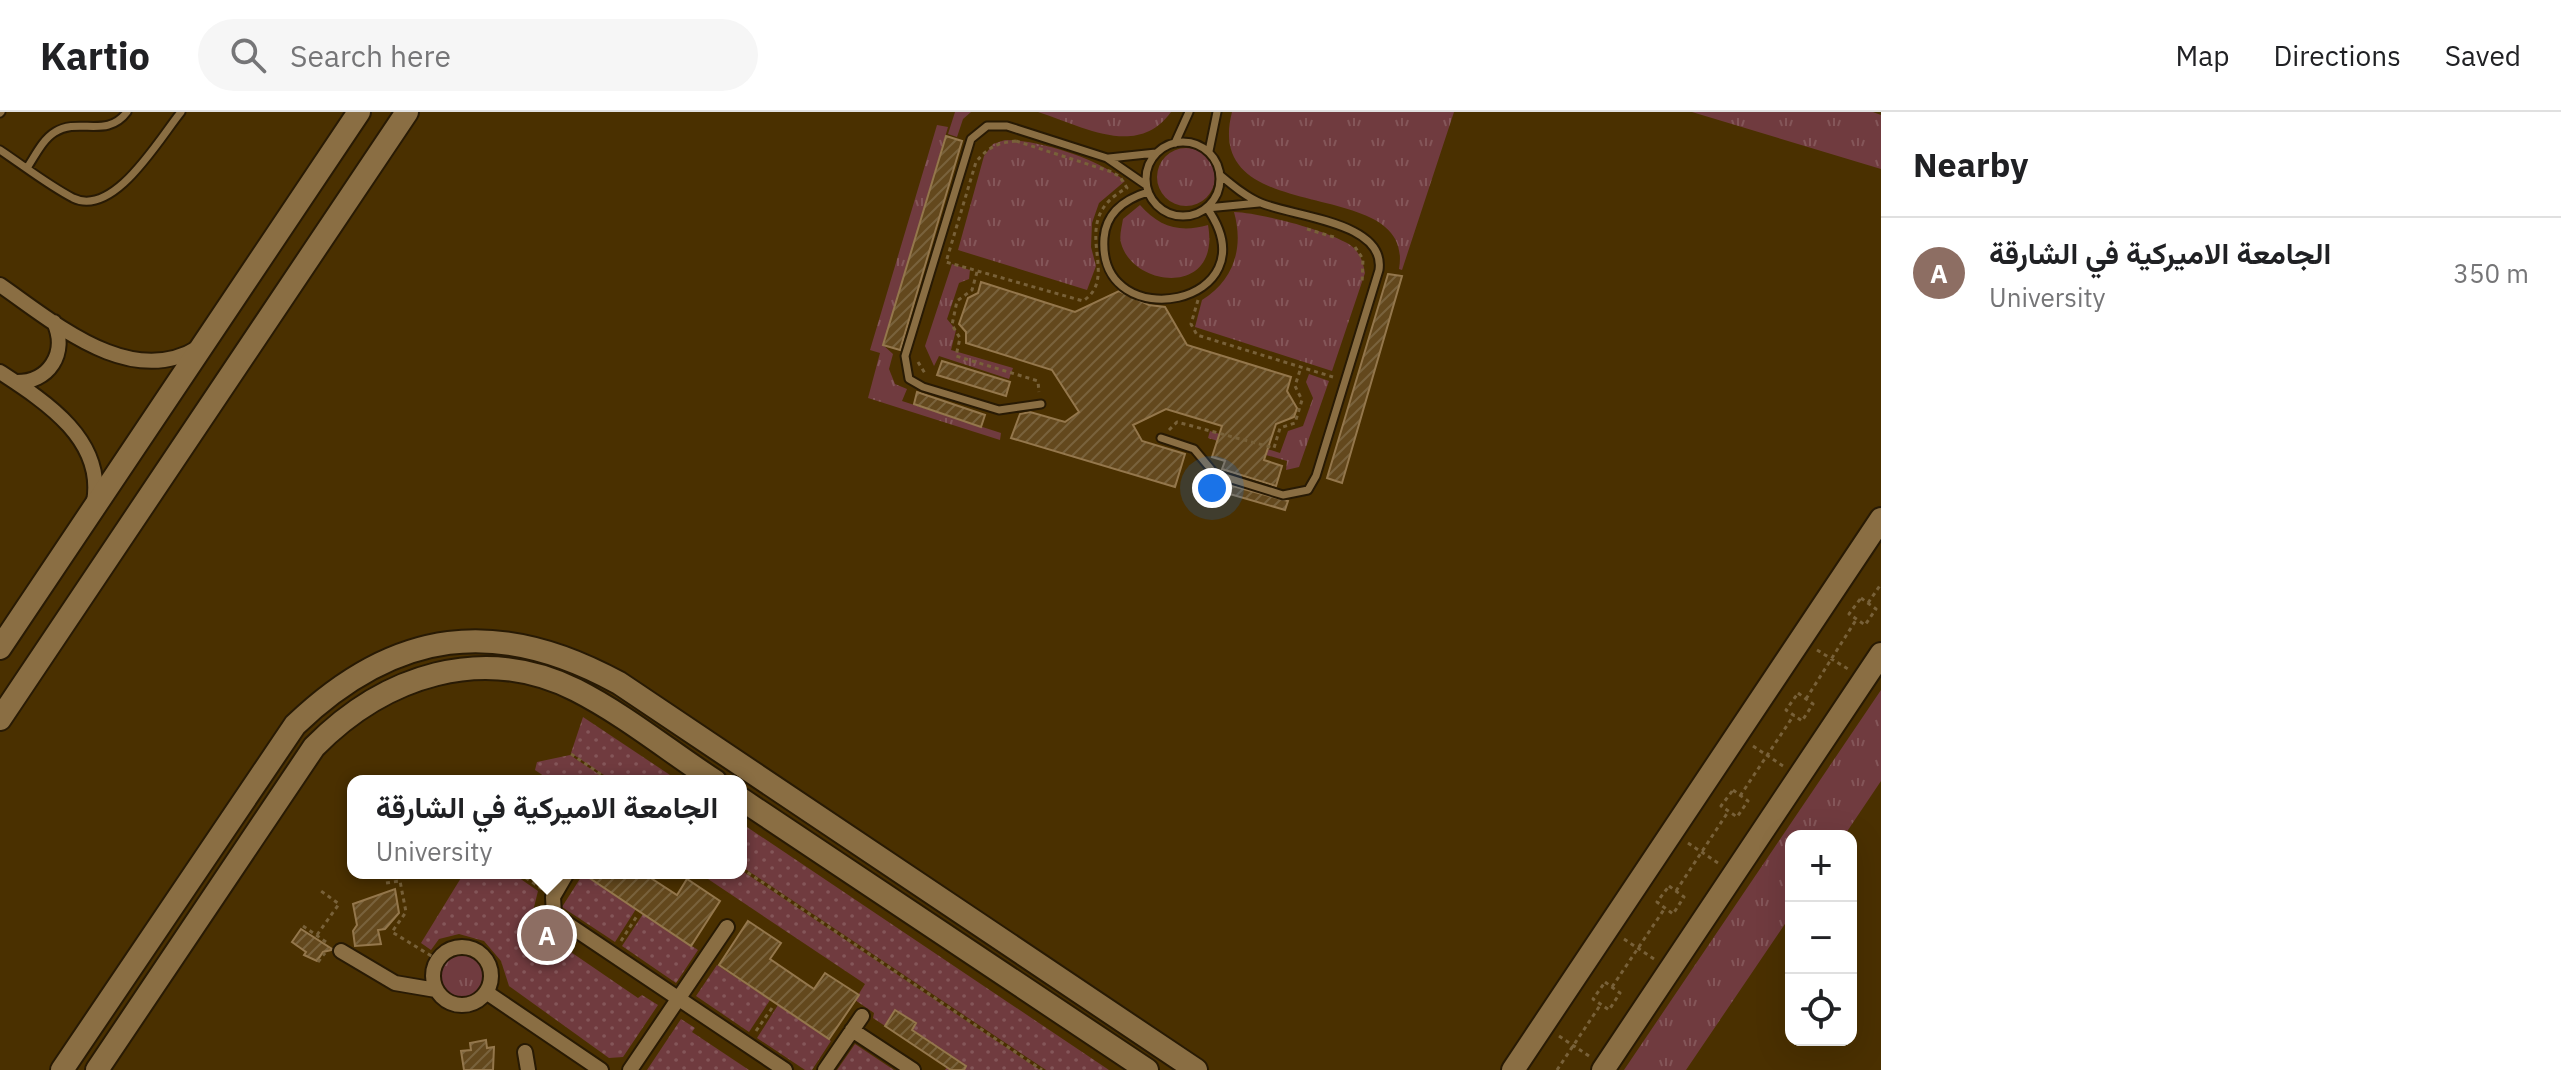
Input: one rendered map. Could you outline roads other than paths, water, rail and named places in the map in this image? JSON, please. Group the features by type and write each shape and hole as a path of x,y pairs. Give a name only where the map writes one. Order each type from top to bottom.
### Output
{"street":[{"path":"0,648 359,112"},
{"path":"0,719 407,112"},
{"path":"0,285 54,322 113,354 144,362 175,359 203,344"},
{"path":"15,382 34,380 51,368 60,340 54,322"},
{"path":"0,372 71,427 82,441 95,475 93,511"},
{"path":"1513,1070 1881,519"},
{"path":"62,1070 295,725 327,695 378,664 405,653 448,643 493,641 537,647 580,662 619,683 1196,1070"},
{"path":"1604,1069 1881,654"},
{"path":"97,1070 314,747 339,721 368,700 400,684 434,674 470,669 506,669 541,677 606,708 706,775"},
{"path":"747,803 1147,1070"},
{"path":"564,879 553,897 554,915 785,1070"},
{"path":"630,1070 727,927"},
{"path":"464,947 482,955 490,973 486,992 465,1005 448,1002 436,990 433,975 438,960 454,948 464,947"},
{"path":"341,951 401,985 436,990"},
{"path":"486,992 601,1070"},
{"path":"825,1070 862,1016"},
{"path":"852,1030 913,1070"},
{"path":"525,1052 528,1070"}],"lane":[{"path":"27,168 53,133 74,126 110,126 127,112"},
{"path":"0,150 74,199 101,200 123,185 181,112"},
{"path":"1175,143 1189,112"},
{"path":"1207,208 1219,189 1220,175 1209,151 1217,112"},
{"path":"1041,404 999,410 923,387 909,379 905,356 971,139 978,131 987,126 1007,126 1107,158 1147,189 1168,214 1188,216 1207,208 1259,203"},
{"path":"1107,158 1157,152 1175,143 1195,144 1209,151"},
{"path":"1147,189 1147,169 1157,152"},
{"path":"1161,438 1194,449 1215,474 1283,495 1300,494 1313,484 1379,270 1379,252 1367,236 1259,203 1220,175"},
{"path":"1147,189 1120,205 1111,217 1104,246 1114,277 1139,296 1155,300 1188,297 1203,288 1215,274 1221,257 1222,240 1217,223 1207,208"}],"place":[{"name":"الجامعة الاميركية في الشارقة","path":"547,935"}]}
